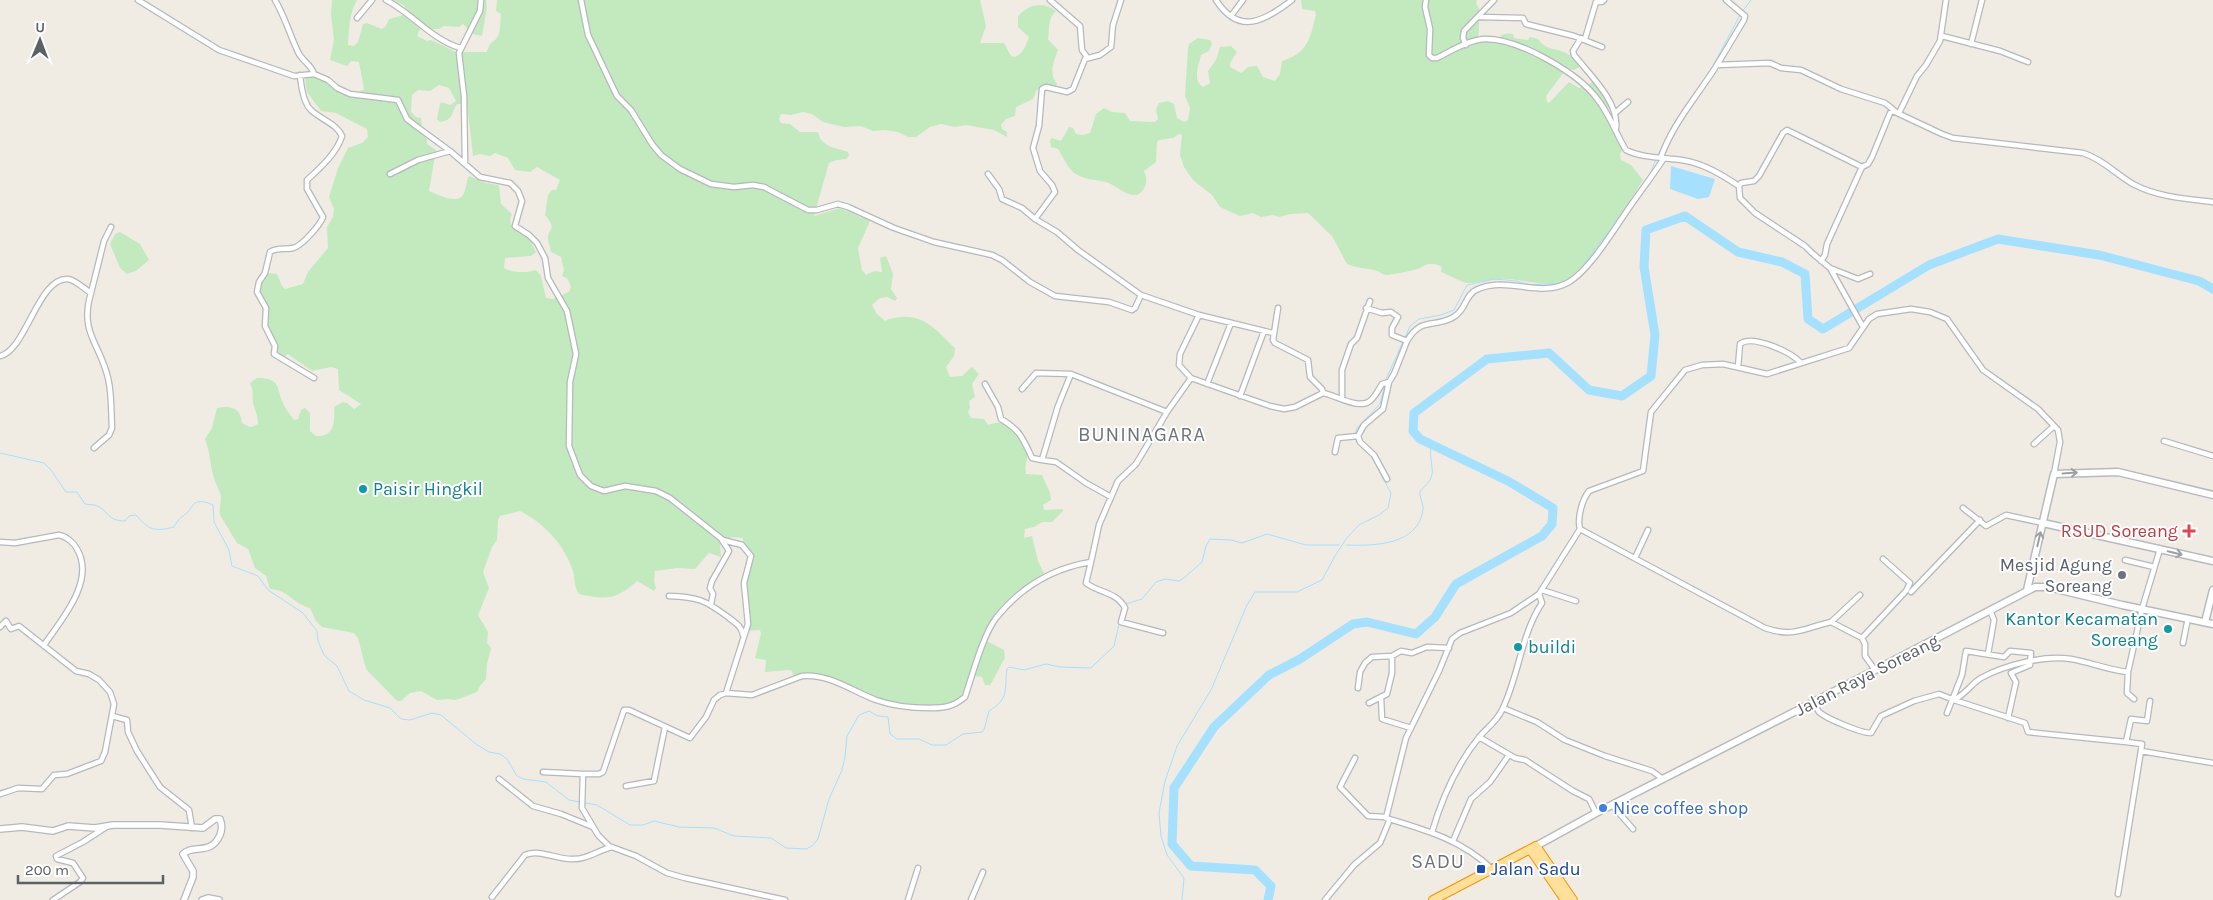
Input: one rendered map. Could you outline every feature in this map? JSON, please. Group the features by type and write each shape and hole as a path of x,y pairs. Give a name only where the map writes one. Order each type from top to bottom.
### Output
{"highway":[{"path":"1433,900 1533,848"},
{"path":"1533,848 1566,900"},
{"path":"1533,848 1574,900"}],"main road":[{"path":"2027,590 2054,474 2118,472 2213,495"},
{"path":"2043,522 2213,561"},
{"name":"Jalan Raya Soreang","path":"1533,848 1596,812 2035,587 2048,587 2213,624"},
{"path":"2205,622 2213,590"}],"street":[{"path":"138,0 182,25 214,48 294,76 314,74 328,80 337,88 350,94 398,100 410,121 450,151 480,177 503,180 510,183 518,191 522,201 515,226 537,243 545,258 548,278 567,311 576,354 570,382 569,446 580,475 591,486 604,491 625,486 656,491 670,498 721,539 729,551 712,581 710,588 713,594 711,604"},
{"path":"275,0 282,12 298,54 310,65 314,74"},
{"path":"358,18 372,0"},
{"path":"386,0 414,18 440,41 460,48"},
{"path":"465,163 464,96 460,48 477,18 480,0"},
{"path":"581,0 588,35 617,96 631,110 652,144 661,154 697,178 724,186 753,185 764,187 802,209 812,211 838,204 848,207 894,228 934,242 1002,260 1030,282 1055,296 1109,302 1132,310 1135,308 1141,295"},
{"path":"1050,0 1080,26 1082,50 1086,57"},
{"path":"1086,57 1100,55 1112,45 1113,25 1121,0"},
{"path":"1216,0 1231,16 1243,22 1253,22 1276,13 1292,0"},
{"path":"1231,16 1243,0"},
{"path":"1426,0 1425,7 1430,29 1429,55 1432,58 1437,58 1485,39 1498,40 1549,61 1571,73 1588,87 1599,100 1626,150 1688,161 1708,168 1739,186"},
{"path":"1466,45 1463,38 1464,31 1494,0"},
{"path":"1604,0 1596,2 1583,39 1573,51 1574,55 1606,95 1616,112 1616,129"},
{"path":"1199,315 1180,354 1179,365 1191,378 1240,396 1284,409 1295,407 1323,393 1358,404 1368,402 1394,374 1405,339 1413,330 1420,325 1453,318 1463,310 1468,298 1475,290 1502,284 1545,288 1568,283 1593,258 1660,157 1674,128 1717,65 1744,20 1745,16 1726,0"},
{"path":"1897,112 1942,36 1946,0"},
{"path":"1971,44 1982,0"},
{"path":"1479,17 1523,18 1526,24 1583,39 1602,47"},
{"path":"1942,36 2000,51 2028,62"},
{"path":"1036,219 1054,192 1052,185 1040,171 1033,148 1042,112 1042,89 1046,87 1066,92 1073,90 1086,57"},
{"path":"1717,65 1770,64 1782,68 1801,70 1841,89 1879,100 1891,106 1897,112 1953,138 2083,153 2093,156 2141,187 2168,196 2213,202"},
{"path":"300,75 309,109 338,130 342,136 328,160 307,180 307,189 323,217 320,224 296,247 276,248 270,252 265,274 259,282 257,292 266,308 264,326 275,346 274,354 314,378"},
{"path":"1616,112 1628,102"},
{"path":"1821,261 1862,167 1868,164 1890,113 1897,112"},
{"path":"1739,186 1741,183 1754,181 1760,176 1783,133 1787,130 1862,167"},
{"path":"390,174 418,160 450,151"},
{"path":"988,174 999,189 1002,199 1022,208 1057,232 1078,250 1141,295 1199,315 1273,333"},
{"path":"1739,186 1740,198 1747,207 1788,233 1830,268 1858,279 1870,274"},
{"path":"94,448 109,435 112,428 108,378 89,330 87,315 104,241 110,227"},
{"path":"1830,268 1863,327"},
{"path":"0,356 13,349 32,313 54,285 63,279 70,279 91,293"},
{"path":"1342,399 1342,370 1351,344 1357,338 1370,300"},
{"path":"1278,308 1273,333 1275,343 1308,360 1310,377 1322,389 1323,393"},
{"path":"1366,308 1382,313 1391,312 1398,317 1392,328 1392,336 1405,339"},
{"path":"1325,900 1354,865 1380,843 1388,818 1406,738 1452,639 1460,633 1511,613 1541,592 1580,529 1579,516 1589,491 1643,471 1651,412 1685,370 1702,365 1723,364 1738,366 1765,374 1849,348 1863,327 1870,320 1884,312 1911,310 1930,312 1944,317 1983,370 2038,410 2060,433 2054,474"},
{"path":"1207,384 1231,323"},
{"path":"1240,396 1264,331"},
{"path":"1738,366 1740,344 1746,341 1778,346 1795,356 1801,363"},
{"path":"1022,389 1036,373 1071,374 1167,412"},
{"path":"1042,460 1058,406 1071,374"},
{"path":"1163,633 1121,622 1124,605 1116,597 1086,583 1100,525 1118,481 1136,464 1167,412 1191,378"},
{"path":"1335,452 1338,438 1356,436 1364,425 1383,410 1387,383"},
{"path":"985,384 998,407 1001,419 1011,423 1021,436 1032,458 1056,462 1086,483 1112,497"},
{"path":"2034,444 2054,426"},
{"path":"1356,436 1374,455 1386,479"},
{"path":"2164,441 2213,456"},
{"path":"1962,508 1986,526 2006,515 2043,522"},
{"path":"1912,592 1980,520"},
{"path":"1580,529 1765,628 1780,633 1807,630 1831,622 1860,595"},
{"path":"1635,558 1648,530"},
{"path":"0,542 15,543 59,535 64,536 79,551 82,567 80,583 69,608 44,645"},
{"path":"721,539 742,545 751,556 744,583 748,624 726,693"},
{"path":"2134,699 2126,693 2128,672 2142,609 2160,549"},
{"path":"1862,638 1906,590 1910,583 1883,559"},
{"path":"2125,560 2154,567"},
{"path":"543,772 599,774 603,772 624,710 629,710 690,738 710,711 717,697 726,693 752,695 802,676 814,675 896,706 947,708 965,697 985,641 996,618 1030,586 1043,578 1070,566 1090,562"},
{"path":"1541,592 1576,601"},
{"path":"1432,832 1454,774 1479,737 1495,723 1503,708 1515,680 1518,661 1536,612 1542,603 1541,592"},
{"path":"669,596 684,596 711,604 740,626 743,636"},
{"path":"1988,654 1994,620 1990,610"},
{"path":"2182,643 2188,618"},
{"path":"0,627 3,621 7,621 11,629 19,626 76,671 89,674 99,680 113,699 112,716 105,752 101,761 67,774 54,775 42,789 18,788 0,794"},
{"path":"1831,622 1862,638 1866,644 1864,654 1875,670"},
{"path":"1358,688 1360,672 1364,663 1375,656 1392,656 1400,651 1412,653 1427,647 1449,648"},
{"path":"1947,713 1955,697 1962,675 1964,652 1968,650 2006,657 2010,651 2029,652 2030,662 2028,666 2011,673 2016,682 2008,718"},
{"path":"1369,703 1381,698 1388,691 1392,673 1392,656"},
{"path":"1955,697 1966,693 1980,678 2042,658 2069,659 2128,672"},
{"path":"1813,702 1820,712 1828,718 1868,733 1871,733 1881,716 1914,701 1939,694 1955,697 2025,723 2028,732 2142,743 2118,894"},
{"path":"1381,698 1382,719 1411,728"},
{"path":"2126,742 2131,719 2147,721 2150,701"},
{"path":"1503,708 1537,722 1565,740 1652,772 1663,779"},
{"path":"112,716 126,720 128,732 137,751 163,790 189,810 192,828"},
{"path":"626,786 654,781 665,727"},
{"path":"1479,737 1509,755 1525,760 1572,791 1589,798 1596,812"},
{"path":"2141,751 2213,762"},
{"path":"1453,840 1471,799 1490,782 1509,755"},
{"path":"1354,758 1340,787 1368,816 1388,818 1453,840 1480,857 1492,869"},
{"path":"583,774 582,806 593,827 606,844 636,856 667,873 785,900"},
{"path":"499,779 532,806 561,814 593,827"},
{"path":"1612,805 1633,829"},
{"path":"0,829 22,827 53,831 68,826 94,828 160,825 205,828 217,819 222,822 220,835 213,845 183,854 193,872 193,877 184,900"},
{"path":"53,900 83,878 73,863 57,859 56,856 108,826"},
{"path":"492,897 525,855 529,853 571,860 584,859 614,847"},
{"path":"908,900 918,868"},
{"path":"971,900 983,872"},
{"path":"202,900 208,898 219,900"}],"green space":[{"path":"332,0 357,0 351,16 348,45 354,46 358,42 363,24 367,23 382,29 386,26 389,19 404,15 409,11 394,0 486,0 487,7 482,36 473,34 463,24 459,27 444,26 439,29 433,29 429,33 420,29 417,36 427,41 431,40 456,52 487,52 490,44 498,37 500,31 501,14 496,11 497,0 980,0 986,26 980,43 1004,43 1011,56 1015,57 1022,51 1029,37 1018,27 1018,16 1036,5 1046,6 1056,11 1050,21 1048,39 1058,50 1052,71 1057,84 1056,86 1043,84 1036,91 1033,99 1016,107 1015,116 1006,119 1001,125 1002,129 1007,132 1007,137 994,130 966,125 955,127 941,124 930,127 916,137 908,137 898,132 873,131 861,126 844,127 823,122 812,114 803,112 791,115 781,114 779,119 781,123 790,124 800,132 818,132 825,144 848,152 849,156 846,159 829,163 814,216 840,208 870,221 858,248 862,270 866,275 874,271 882,272 880,258 886,256 893,274 891,289 897,298 895,301 887,297 880,298 872,305 877,314 885,321 901,317 917,318 931,326 955,348 954,356 946,367 950,377 962,376 972,367 979,374 972,384 975,397 969,401 970,408 968,412 971,418 984,419 988,425 1005,424 1018,434 1026,450 1026,474 1042,475 1050,493 1051,500 1043,505 1044,510 1062,509 1063,511 1052,522 1042,522 1034,527 1025,529 1024,538 1032,536 1038,561 1044,573 1008,600 987,628 983,639 1004,650 1005,658 990,685 985,685 982,677 975,676 971,687 966,688 960,698 951,704 926,708 899,705 876,699 823,676 808,674 793,676 792,671 789,670 765,672 766,660 755,658 761,634 760,630 746,631 749,624 745,587 752,556 743,544 743,538 732,537 720,543 721,557 709,553 695,569 677,568 655,571 654,582 656,588 654,591 637,581 623,592 604,598 579,594 569,561 559,543 545,528 520,511 500,516 497,540 492,547 483,572 489,588 478,615 488,632 487,643 491,648 486,679 477,692 456,700 437,700 421,691 410,693 401,701 397,701 366,669 358,638 354,633 322,627 316,621 310,608 287,594 270,589 266,576 255,568 248,549 237,543 221,517 221,497 215,481 205,439 212,428 217,408 233,408 240,415 242,423 250,427 258,424 250,383 257,378 265,378 274,382 284,405 294,420 298,419 301,410 305,408 310,413 310,431 316,436 322,436 330,431 334,423 334,407 343,402 354,409 361,404 339,390 338,369 331,367 312,371 288,354 284,357 275,354 276,351 265,326 267,312 257,292 263,276 268,273 277,274 285,289 303,284 308,272 328,248 327,227 333,217 334,209 329,197 338,168 348,148 362,143 368,137 367,129 336,113 321,111 307,92 305,78 311,77 323,79 353,96 364,89 359,62 351,61 347,66 330,60 334,40 331,14","holes":["439,85 449,88 456,101 450,105 441,102 437,119 440,122 447,120 457,104 467,104 473,156 479,154 490,156 495,153 508,158 515,170 530,172 537,167 560,180 556,190 552,190 548,195 545,215 552,226 548,235 551,252 561,257 564,270 562,276 568,279 571,287 569,292 553,299 546,298 541,276 536,270 520,272 504,268 505,258 531,256 536,252 529,238 512,227 510,220 512,214 501,204 499,185 486,183 469,176 464,193 460,198 446,198 429,191 436,150 427,144 427,139 423,135 421,118 416,117 411,112 412,95 418,90 430,91"]},
{"path":"1301,0 1477,0 1476,4 1480,10 1478,41 1495,41 1507,33 1513,34 1514,38 1528,40 1530,37 1538,39 1547,47 1569,54 1579,67 1574,70 1567,68 1546,96 1547,102 1549,103 1569,82 1579,88 1593,82 1606,96 1610,106 1604,112 1623,149 1620,154 1621,160 1631,165 1643,180 1606,236 1583,266 1564,282 1550,284 1502,279 1466,283 1441,272 1442,267 1433,264 1397,274 1385,275 1377,271 1347,264 1332,236 1308,213 1279,217 1273,215 1261,217 1253,213 1240,216 1220,207 1212,195 1193,180 1184,167 1180,155 1182,135 1179,134 1173,138 1157,142 1156,162 1144,171 1146,178 1145,186 1139,194 1135,195 1106,182 1076,174 1069,167 1058,149 1051,147 1050,140 1052,138 1061,141 1069,127 1073,128 1076,134 1090,133 1096,114 1104,108 1112,112 1125,113 1130,121 1155,122 1158,119 1156,110 1159,103 1168,101 1174,104 1177,118 1184,122 1188,120 1190,108 1185,96 1188,48 1189,44 1198,38 1210,40 1212,44 1209,51 1201,55 1198,68 1198,80 1203,87 1210,83 1208,71 1216,60 1220,47 1231,46 1237,52 1230,63 1230,67 1241,73 1248,67 1257,66 1263,77 1275,81 1280,74 1282,61 1291,58 1303,49 1312,31 1316,15 1315,11 1302,9"},
{"path":"120,232 140,244 149,260 136,271 127,274 120,268 110,244 115,234"}],"water":[{"path":"1671,166 1715,179 1709,197 1698,199 1670,189"}],"waterway":[{"path":"1742,12 1751,0"},
{"path":"1696,92 1713,66 1740,15"},
{"path":"1657,156 1670,133"},
{"path":"1649,177 1656,159"},
{"path":"1579,271 1641,188"},
{"path":"1268,900 1271,886 1255,870 1191,866 1172,844 1174,788 1214,727 1269,675 1300,659 1353,624 1367,622 1416,634 1435,617 1456,584 1542,536 1552,524 1553,508 1508,481 1420,439 1413,431 1414,413 1487,359 1549,353 1589,390 1622,396 1651,376 1655,335 1644,267 1646,230 1685,216 1738,252 1782,262 1805,274 1808,319 1823,329 1929,265 1998,239 2099,255 2199,281 2213,289"},
{"path":"1355,434 1357,428 1380,404 1387,377 1410,326 1419,319 1441,315 1454,310 1467,285 1495,279 1517,281 1530,285 1562,283"},
{"path":"1182,900 1184,878 1167,855 1161,836 1159,813 1165,781 1177,746 1211,690 1247,605 1255,592 1297,592 1322,580 1346,539 1359,525 1388,508 1391,493 1371,456 1357,443 1355,438"},
{"path":"1347,545 1382,544 1404,537 1413,530 1419,522 1423,510 1420,491 1432,475 1431,445"},
{"path":"0,453 44,463 66,492 77,492 85,504 97,506 104,510 111,518 119,521 125,521 129,516 136,515 148,527 167,529 174,527 195,503 203,502 213,505 214,522 229,550 232,566 258,576 268,590 303,613 317,631 318,641 324,655 337,666 349,691 364,700 390,708 401,719 410,720 432,713 441,715 476,744 489,752 500,754 507,759 517,776 523,779 546,782 569,800 597,805 630,825 643,825 654,821 679,827 714,828 734,836 771,838 786,848 806,849 812,846 818,839 829,799 842,770 847,736 859,715 869,711 878,716 888,717 890,734 897,739 919,739 932,745 946,745 963,734 982,732 989,711 1003,698 1006,688 1007,669 1009,667 1024,670 1046,664 1060,667 1091,668 1114,646 1123,607"},
{"path":"1126,604 1142,599 1156,582 1165,579 1179,581 1185,577 1202,562 1210,539 1231,540 1242,543 1267,534 1306,545 1339,545"},
{"path":"1330,897 1358,865 1385,840"}],"place":[{"name":"Paisir Hingkil","path":"363,489"},
{"name":"RSUD Soreang","path":"2189,531"},
{"name":"Mesjid Agung Soreang","path":"2122,575"},
{"name":"Kantor Kecamatan Soreang","path":"2168,629"},
{"name":"buildi","path":"1518,647"},
{"name":"Nice coffee shop","path":"1603,808"},
{"name":"Jalan Sadu","path":"1481,869"}],"district":[{"name":"BUNINAGARA","path":"1142,434"},
{"name":"SADU","path":"1438,861"}]}
